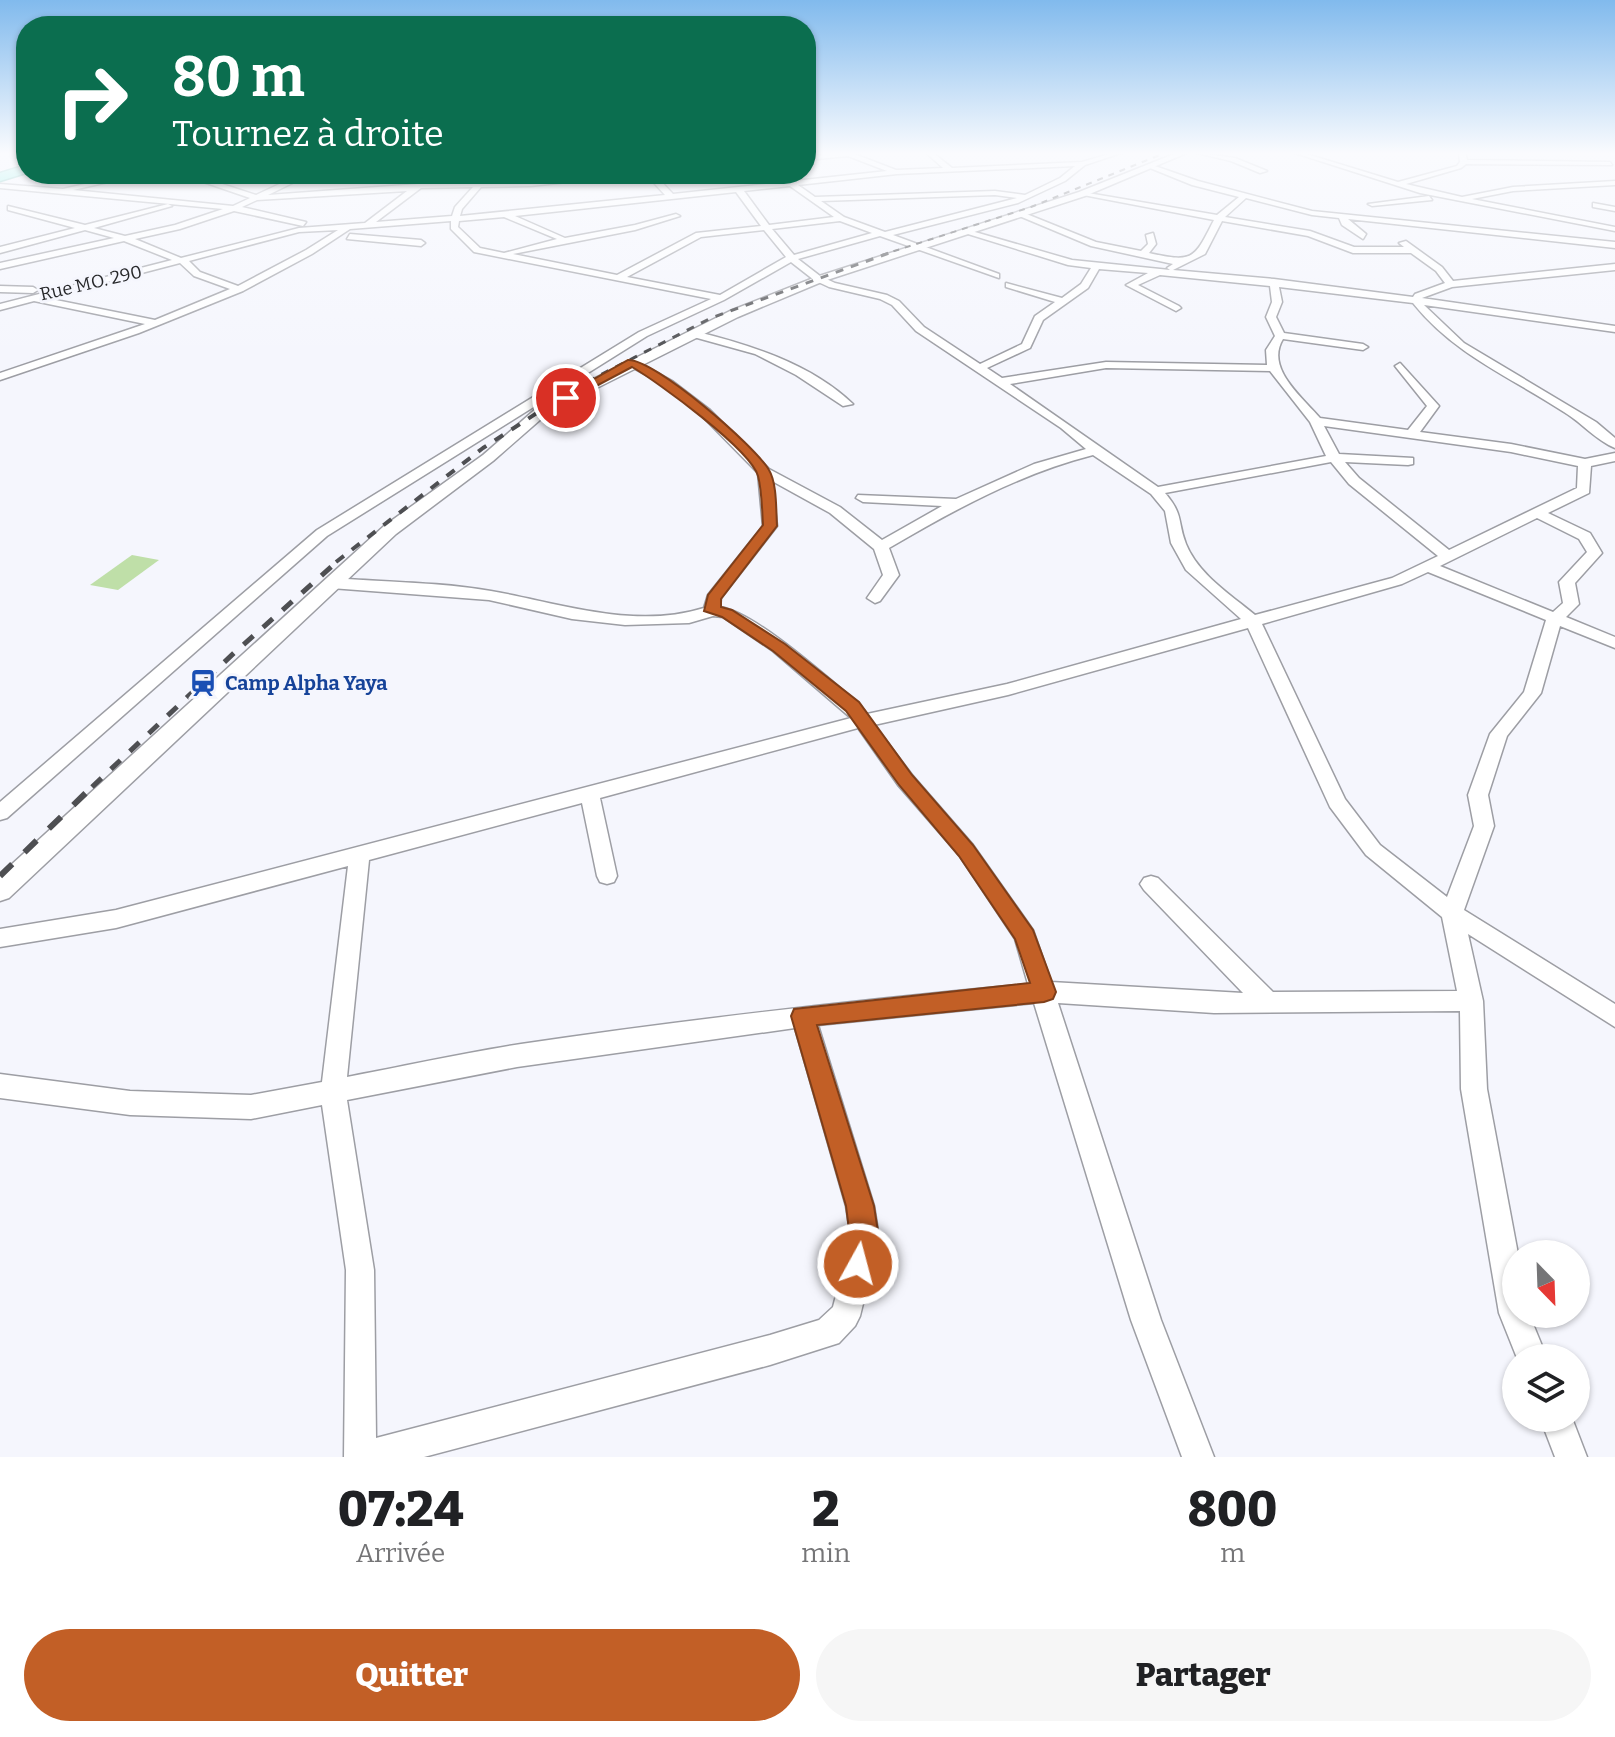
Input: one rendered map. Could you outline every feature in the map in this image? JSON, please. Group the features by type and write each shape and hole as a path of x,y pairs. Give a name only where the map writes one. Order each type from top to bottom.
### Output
{"street":[{"path":"54,220 130,240 189,264 197,274 240,289"},
{"path":"0,250 118,220"},
{"path":"188,220 196,221"},
{"path":"0,266 130,240 199,220"},
{"path":"279,220 334,226"},
{"path":"332,251 373,220"},
{"name":"Rue MO. 290","path":"0,307 264,237 334,226 432,220"},
{"path":"453,220 457,231 477,250 721,298"},
{"path":"517,220 565,239"},
{"path":"680,220 699,235"},
{"path":"764,220 791,258 820,279 891,298 908,311 920,329 1065,425 1095,451 1156,491 1172,510 1178,543 1191,567 1253,622 1337,802 1373,850 1452,913 1615,1017"},
{"path":"620,277 699,235 831,220"},
{"path":"844,220 996,276"},
{"path":"0,813 322,533 643,334 721,298 791,258 938,220"},
{"path":"0,891 390,530 488,458 544,409 632,363 820,279 1006,220"},
{"path":"1034,220 1094,244 1183,263"},
{"path":"1176,308 1131,285 1202,252 1218,220"},
{"path":"1230,220 1310,234 1355,250 1411,250"},
{"path":"1344,220 1363,236"},
{"path":"1374,220 1615,245"},
{"path":"1567,220 1615,229"},
{"path":"1385,221 1411,250 1439,269 1451,284"},
{"path":"501,254 565,239 682,223"},
{"path":"1503,223 1545,238"},
{"path":"0,377 155,323 240,289 310,254 351,225"},
{"path":"971,232 1052,259 1096,266 1274,282 1615,329"},
{"path":"1143,255 1152,244 1150,235"},
{"path":"350,237 421,243"},
{"path":"979,368 1026,346 1039,318 1085,286 1096,266"},
{"path":"1615,267 1451,284 1431,289 1418,296 1417,302 1435,327 1493,370 1576,414 1615,444"},
{"path":"1274,282 1277,302 1271,317 1280,336"},
{"path":"1009,285 1062,301"},
{"path":"0,289 56,291"},
{"path":"28,298 155,323"},
{"path":"694,334 759,352 800,373 847,404"},
{"path":"1280,336 1363,347"},
{"path":"1280,336 1271,350 1273,368 1316,421 1334,458 1354,481 1446,555"},
{"path":"632,363 668,383 706,413 764,472 835,510 881,547 891,575 875,598"},
{"path":"1000,382 1106,365 1273,368"},
{"path":"1400,366 1433,406 1411,435"},
{"path":"1316,421 1511,448 1585,463 1615,457"},
{"path":"881,547 956,503 1050,460 1095,451"},
{"path":"1156,491 1334,458 1408,461"},
{"path":"0,938 116,919 864,721 1008,689 1397,581 1584,490 1585,463"},
{"path":"712,611 713,598 770,526 764,472"},
{"path":"863,498 956,503"},
{"path":"1526,1344 1514,1313 1474,1089 1471,1001 1452,913 1484,826 1478,795 1499,734 1532,693 1554,620 1571,604 1567,582 1595,553 1585,536 1537,513"},
{"path":"1429,567 1615,643"},
{"path":"331,583 489,595 572,614 625,620 689,618 712,611 727,613 779,647 852,707 905,780 966,850 1025,936 1146,1320 1198,1457"},
{"path":"590,794 607,876"},
{"path":"359,856 333,1094 360,1270 361,1457 770,1350 828,1332 845,1316 865,1238 860,1206 803,1016"},
{"path":"1151,884 1268,1003"},
{"path":"0,1086 130,1103 251,1107 333,1094 517,1056 803,1016 1044,992 1214,1003 1471,1001"},
{"path":"1561,1432 1571,1457"}],"green space":[{"path":"132,555 159,560 118,590 90,585"}],"railway":[{"path":"882,255 991,220"},
{"path":"573,389 711,318 889,253"},
{"path":"336,562 483,448 577,387"},
{"path":"92,787 234,653 339,560"},
{"path":"0,876 94,785"}],"place":[{"name":"Camp Alpha Yaya","path":"203,683"}],"route":[{"path":"566,398 632,363 668,383 706,413 764,472 770,526 713,598 712,611 727,613 779,647 852,707 905,780 966,850 1025,936 1044,992 803,1016 860,1206 865,1238 858,1264"}]}
